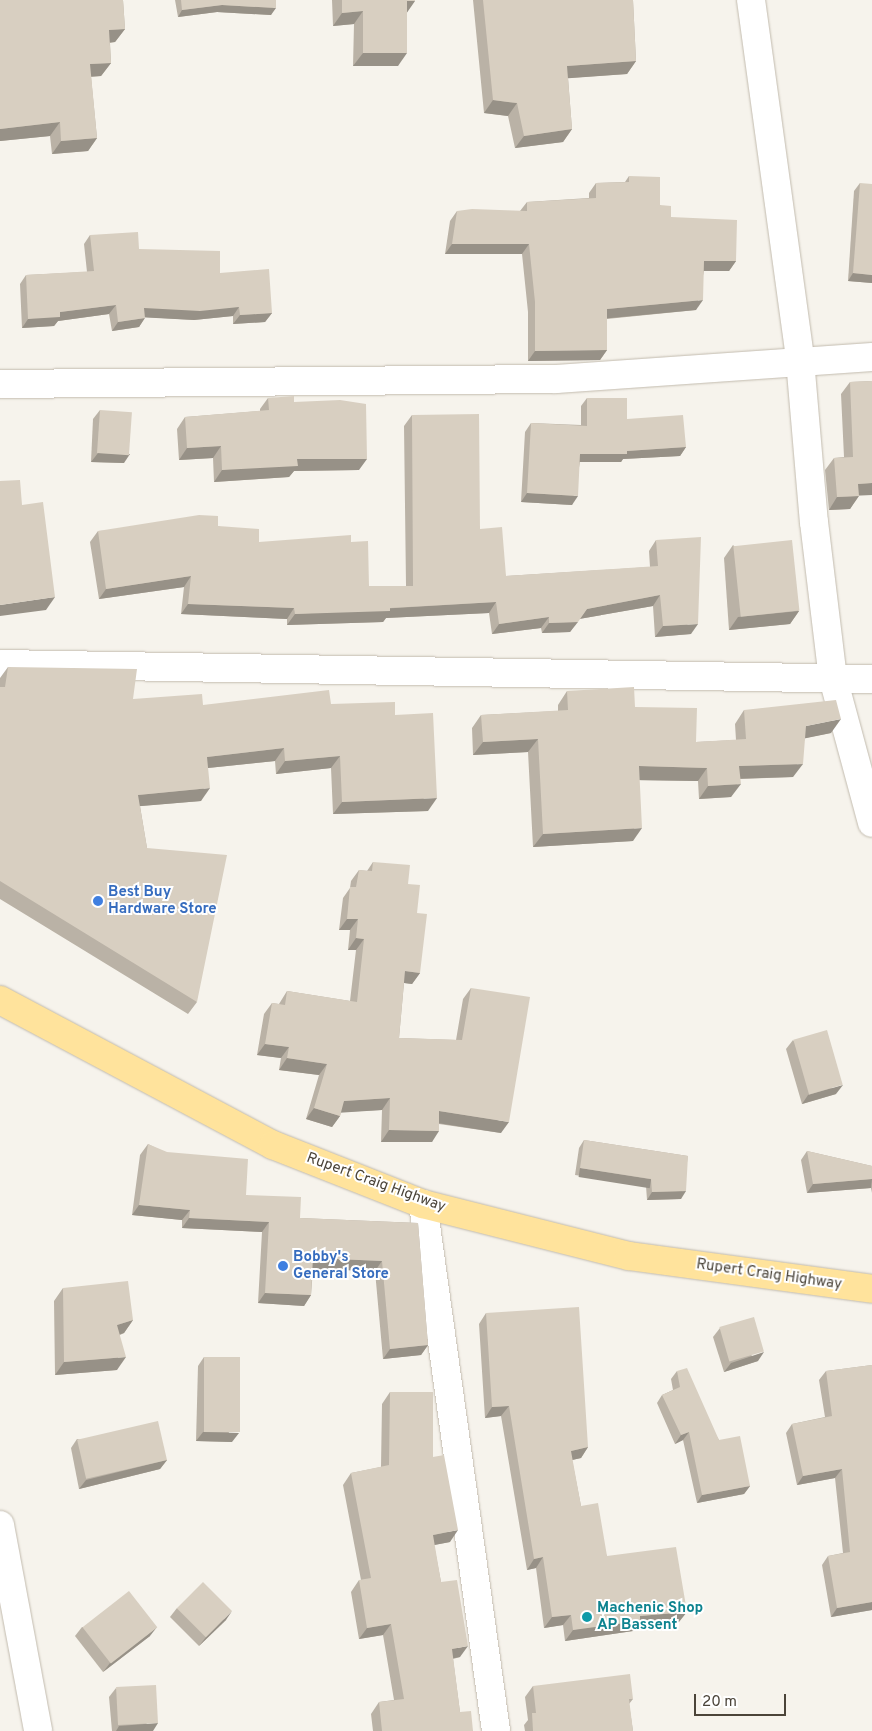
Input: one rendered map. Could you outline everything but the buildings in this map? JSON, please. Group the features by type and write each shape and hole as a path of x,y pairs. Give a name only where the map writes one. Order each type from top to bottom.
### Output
{"main road":[{"name":"Rupert Craig Highway","path":"0,1000 273,1145 423,1204 629,1256 872,1289"}],"street":[{"path":"750,0 800,360 814,522 834,678 872,823"},
{"path":"0,384 556,379 800,360 872,357"},
{"path":"0,664 872,679"},
{"path":"423,1204 496,1731"},
{"path":"0,1525 38,1731"}],"place":[{"name":"Best Buy Hardware Store","path":"98,901"},
{"name":"Bobby's General Store","path":"283,1266"},
{"name":"Machenic Shop AP Bassent","path":"587,1617"}]}
